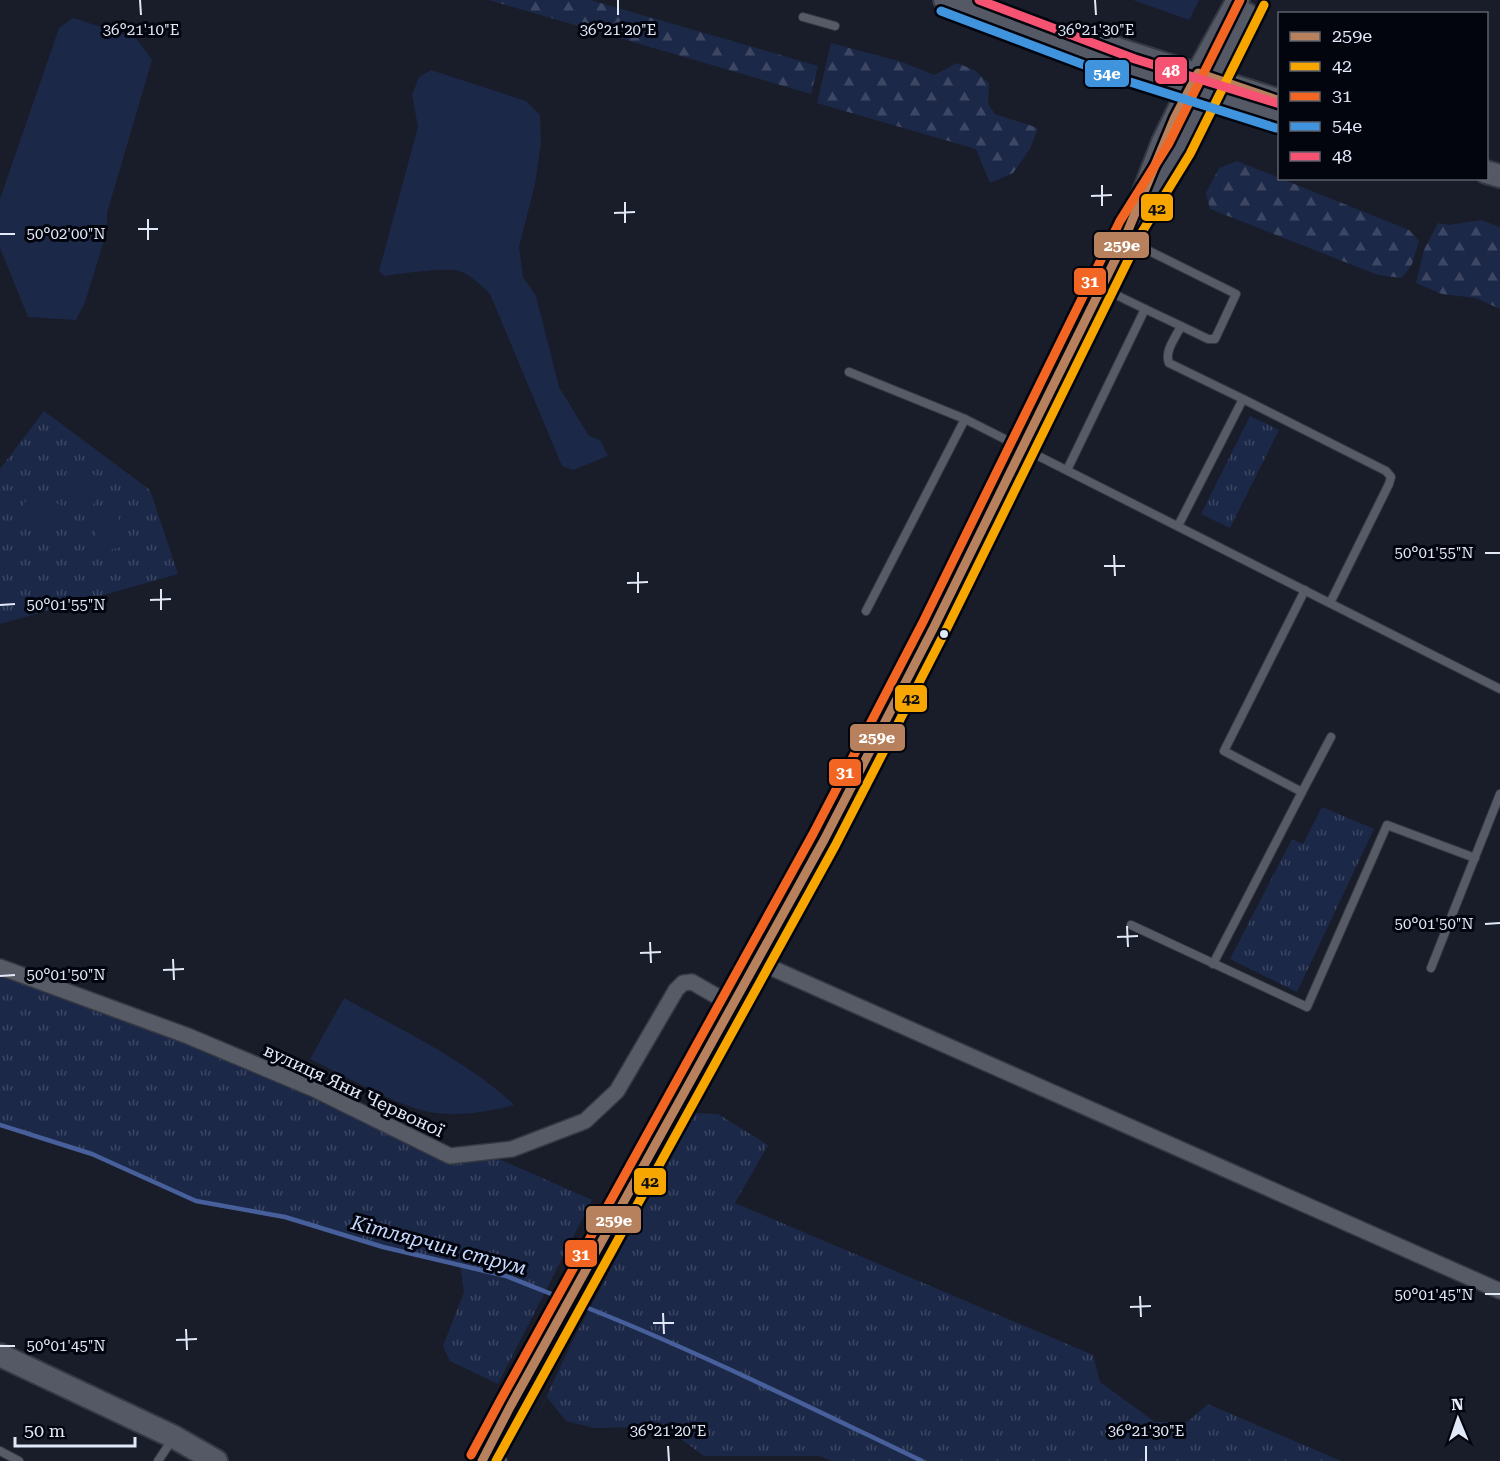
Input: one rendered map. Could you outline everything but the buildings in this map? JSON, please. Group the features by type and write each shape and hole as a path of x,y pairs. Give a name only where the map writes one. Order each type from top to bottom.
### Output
{"main road":[{"path":"945,0 1131,70 1278,101"},
{"path":"950,0 1048,27 1202,84 1278,116"},
{"path":"492,1456 510,1407 824,840 934,627 1128,233 1179,148 1202,84 1238,0"},
{"path":"1202,84 1253,0"},
{"path":"0,1355 174,1437 216,1461"}],"street":[{"path":"756,961 1500,1291"},
{"name":"вулиця Яни Червоної","path":"0,967 198,1040 314,1089 450,1156 512,1149 585,1121 617,1091 676,990 683,983 692,982 732,1005"}],"lane":[{"path":"803,16 836,26"},
{"path":"1101,288 1208,339 1215,339 1236,294 1128,233"},
{"path":"1066,470 1145,309"},
{"path":"1180,326 1168,352 1169,363 1386,471 1391,477 1330,603"},
{"path":"849,372 965,419 1500,689"},
{"path":"1178,526 1243,399"},
{"path":"866,611 965,419"},
{"path":"1302,792 1224,751 1305,590"},
{"path":"1213,964 1331,737"},
{"path":"1431,968 1500,794"},
{"path":"1131,925 1307,1007 1387,825 1475,858"},
{"path":"158,1461 174,1437"},
{"path":"0,1452 19,1461"}],"green space":[{"path":"489,0 590,0 818,66 811,94"},
{"path":"1133,0 1199,0 1189,20"},
{"path":"73,18 136,38 152,60 107,213 107,231 85,302 76,320 28,317 0,248 0,199 59,28"},
{"path":"831,43 902,62 934,75 957,63 974,70 989,83 988,104 995,114 1038,128 1030,149 1013,173 990,183 976,149 817,103"},
{"path":"431,70 526,101 540,115 541,143 535,184 519,247 523,277 536,296 559,387 589,436 600,440 608,456 573,470 562,466 490,294 476,281 453,270 384,276 379,271 418,127 412,95 419,77"},
{"path":"1237,161 1278,177 1278,180 1284,180 1409,230 1419,241 1412,264 1402,278 1378,275 1210,209 1206,193 1219,168"},
{"path":"1481,220 1500,227 1500,309 1476,298 1442,294 1416,283 1424,250 1438,223 1449,225"},
{"path":"44,411 150,490 178,574 0,624 0,469"},
{"path":"1250,416 1279,430 1230,528 1201,514"},
{"path":"72,463 106,481 90,511 56,493"},
{"path":"33,489 65,508 52,528 21,509"},
{"path":"116,509 126,546 100,552 91,515"},
{"path":"1322,807 1374,829 1297,992 1230,959 1292,839 1303,844"},
{"path":"0,967 188,1036 450,1156 483,1152 592,1200 498,1384 450,1361 443,1346 464,1292 460,1264 384,1247 285,1217 196,1200 93,1154 0,1125"},
{"path":"344,998 456,1061 514,1105 465,1114 445,1114 421,1110 389,1098 310,1059"},
{"path":"693,1113 718,1114 768,1145 735,1203 1093,1355 1100,1382 1155,1422 1187,1422 1208,1404 1341,1461 832,1461 819,1456 704,1456 670,1431 642,1427 594,1428 566,1421 547,1397 534,1423 572,1342"}],"waterway":[{"name":"Кітлярчин струм","path":"0,1125 92,1154 196,1201 285,1217 383,1247 506,1276 564,1299"},
{"name":"Кітлярчин струм","path":"575,1303 706,1359 922,1461"}],"transit line":[{"name":"48","path":"979,0 1135,59 1278,103"},
{"name":"31","path":"471,1455 813,834 923,622 1120,221 1169,143 1240,0"},
{"name":"42","path":"496,1461 835,846 945,632 1142,232 1190,154 1264,5"},
{"name":"54е","path":"941,11 1127,81 1276,128"},
{"name":"259е","path":"482,1461 824,840 934,627 1119,252 1175,117 1198,73 1278,100"}]}
